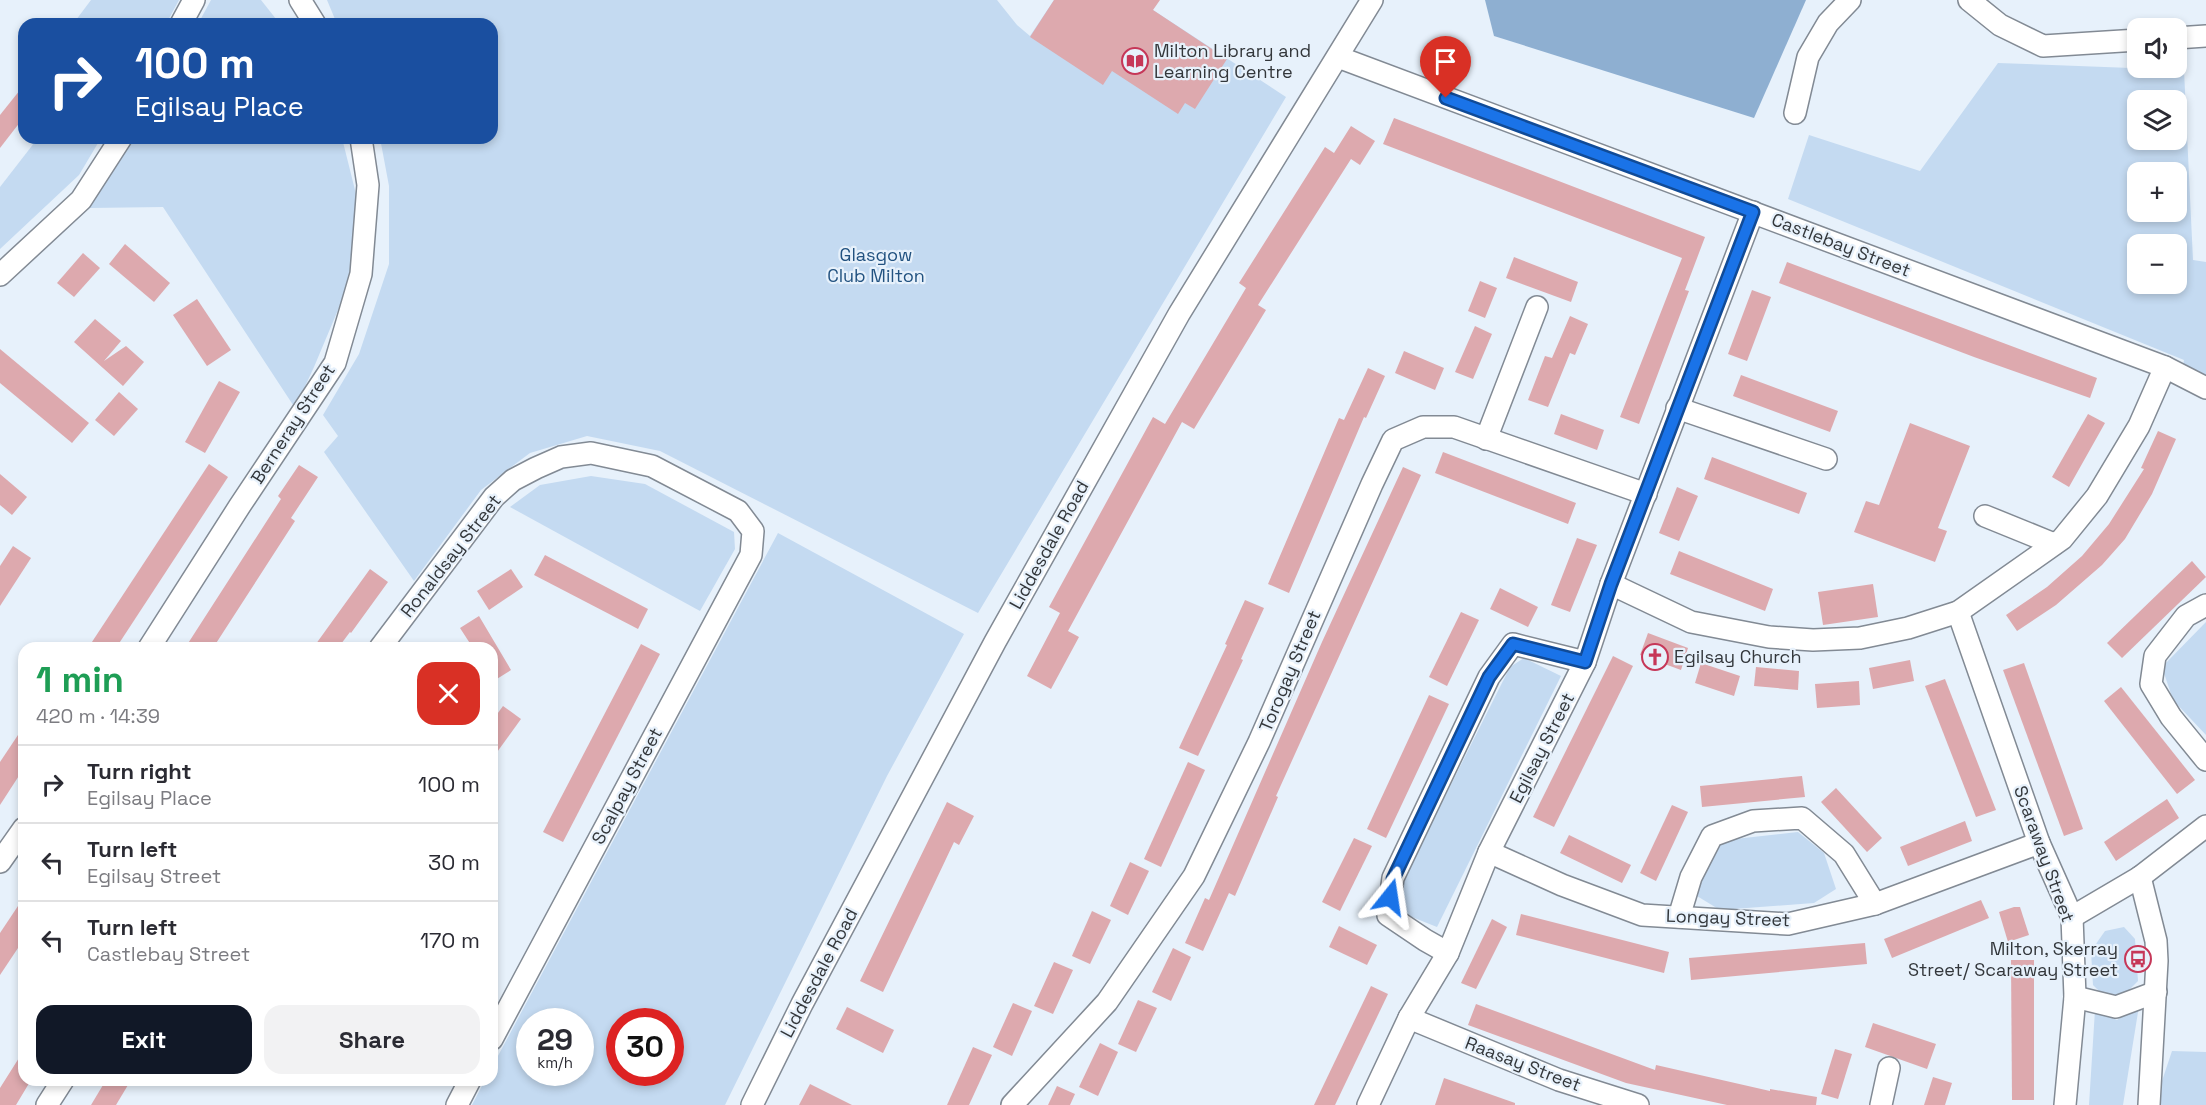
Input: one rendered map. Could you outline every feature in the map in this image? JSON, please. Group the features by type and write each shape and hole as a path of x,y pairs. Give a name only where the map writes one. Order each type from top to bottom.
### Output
{"street":[{"path":"184,18 194,0"},
{"path":"300,0 311,18"},
{"name":"Liddesdale Road","path":"752,1105 802,1004 995,642 1179,314 1372,0"},
{"path":"1795,113 1809,57 1828,23 1850,0"},
{"path":"1969,0 2000,25 2043,46 2127,41"},
{"path":"2187,37 2206,36"},
{"name":"Castlebay Street","path":"1338,57 2165,367 2206,388"},
{"path":"0,275 81,200 117,144"},
{"name":"Berneray Street","path":"153,642 335,363 362,274 368,185 362,144"},
{"name":"Egilsay Street","path":"1368,1105 1409,1018 1448,953 1489,852 1585,662 1611,584 1753,212"},
{"path":"1486,439 1537,307"},
{"path":"1611,584 1691,622 1768,637 1813,640 1860,638 1908,628 1958,612 2062,539 2097,496 2139,426 2165,367"},
{"path":"1677,408 1826,459"},
{"name":"Torogay Street","path":"1012,1105 1107,1002 1194,876 1259,742 1393,440 1423,427 1454,427 1646,494"},
{"name":"Ronaldsay Street","path":"385,642 494,497 513,480 561,457 591,453 652,466 738,511 753,531"},
{"path":"1984,516 2054,544"},
{"name":"Scalpay Street","path":"498,1028 751,555 753,531"},
{"path":"2206,605 2186,616 2155,657 2151,684 2171,717 2206,760"},
{"name":"Scaraway Street","path":"1958,612 2039,843 2072,917 2075,997 2065,1105"},
{"path":"1448,953 1388,915 1393,879 1398,868 1489,677 1513,644 1585,662"},
{"path":"1679,917 1691,877 1712,836 1753,820 1803,818 1844,854 1875,904"},
{"path":"2072,917 2140,877 2206,826"},
{"path":"0,862 18,836"},
{"name":"Longay Street","path":"1489,852 1562,885 1642,915 1788,924 1875,904 2039,843"},
{"path":"2140,877 2156,941 2157,961 2149,1105"},
{"path":"2075,997 2116,1007 2156,992"},
{"name":"Raasay Street","path":"1409,1018 1559,1080 1638,1105"},
{"path":"1881,1105 1889,1068"},
{"path":"47,1105 59,1086"},
{"path":"457,1105 467,1086"}],"green space":[{"path":"91,0 179,0 169,18 78,18"},
{"path":"211,0 261,0 275,18 201,18"},
{"name":"Glasgow Club Milton","path":"327,0 997,0 1017,25 1030,36 1054,0 1142,0 1153,10 1286,97 978,613 660,451 587,436 530,453 481,490 414,581 324,452 338,436 323,415 359,354 389,264 389,186 381,144 498,144 498,18 334,18"},
{"path":"1998,63 2127,68 2127,78 2184,78 2185,90 2127,90 2127,150 2187,150 2187,133 2193,260 2206,262 2206,398 2179,385 2184,360 1788,199 1809,135 1920,171"},
{"path":"33,144 97,144 79,175 0,249 0,187"},
{"path":"129,144 344,144 357,198 351,279 295,408 163,207 89,208"},
{"path":"591,476 645,484 734,532 735,549 700,611 510,507 540,485"},
{"path":"778,533 964,634 887,776 725,1105 472,1105 482,1086 498,1086 498,1056 516,1022 516,1086 594,1086 594,1008 524,1008"},
{"path":"2206,622 2206,735 2173,700 2162,667"},
{"path":"1524,658 1561,676 1437,927 1402,913 1396,894 1510,667"},
{"path":"1798,832 1824,853 1836,889 1814,903 1720,910 1697,896 1700,874 1717,841"},
{"path":"2124,927 2135,939 2138,981 2125,994 2107,999 2093,985 2091,951 2105,931"},
{"path":"2139,1006 2123,1105 2089,1105 2095,1010 2117,1020"},
{"path":"2172,1051 2206,1052 2206,1105 2154,1105"}],"shaded area":[{"path":"1485,0 1806,0 1754,118 1494,36"}],"building":[{"path":"1054,0 1160,0 1153,10 1227,59 1195,109 1185,103 1178,114 1112,71 1103,85 1030,37"},
{"path":"18,92 18,125 0,148 0,115"},
{"path":"1394,118 1705,237 1685,290 1689,291 1639,424 1620,417 1682,258 1383,144"},
{"path":"1351,126 1375,141 1360,165 1351,159 1258,305 1266,310 1194,429 1182,422 1068,631 1079,637 1051,689 1027,676 1060,613 1049,607 1153,417 1165,424 1246,288 1239,283 1325,147 1334,153"},
{"path":"125,244 170,283 154,302 109,264"},
{"path":"83,253 100,268 74,297 57,283"},
{"path":"1514,257 1578,282 1571,302 1506,278"},
{"path":"1787,262 2097,378 2090,398 1779,283"},
{"path":"1480,281 1497,288 1485,318 1468,311"},
{"path":"1752,290 1771,297 1747,361 1728,354"},
{"path":"197,299 231,350 207,366 173,315"},
{"path":"1570,316 1588,324 1575,355 1570,353 1548,407 1528,400 1545,356 1552,358"},
{"path":"95,319 121,341 104,361 126,346 144,362 123,386 74,342"},
{"path":"1475,326 1492,334 1473,379 1455,372"},
{"path":"0,349 89,423 72,443 0,383"},
{"path":"1404,351 1444,368 1435,390 1395,373"},
{"path":"1368,368 1385,376 1366,418 1364,417 1289,593 1268,584 1339,418 1344,420"},
{"path":"1741,375 1838,411 1830,432 1733,396"},
{"path":"219,381 240,392 205,453 185,442"},
{"path":"119,392 138,409 114,436 95,420"},
{"path":"1561,414 1604,430 1597,450 1554,434"},
{"path":"2088,414 2105,423 2069,487 2052,477"},
{"path":"1910,423 1970,446 1938,528 1947,531 1935,562 1854,532 1866,501 1879,505"},
{"path":"2158,431 2176,439 2152,494 2125,539 2102,565 2056,605 2017,631 2006,615 2047,587 2082,556 2109,524 2144,469 2141,468"},
{"path":"1443,452 1576,503 1568,524 1435,473"},
{"path":"1712,457 1807,493 1799,514 1704,479"},
{"path":"209,464 228,477 120,642 92,642"},
{"path":"299,465 318,477 291,518 295,521 217,642 189,642 281,499 278,496"},
{"path":"1403,467 1421,475 1276,796 1278,797 1235,896 1229,893 1203,951 1185,943 1205,898 1209,900 1322,642"},
{"path":"0,474 27,497 12,515 0,505"},
{"path":"1677,487 1698,496 1679,541 1659,533"},
{"path":"1577,538 1597,545 1570,612 1551,605"},
{"path":"13,546 31,558 0,606 0,566"},
{"path":"1679,551 1773,589 1765,611 1670,574"},
{"path":"545,555 648,609 638,629 534,575"},
{"path":"2192,561 2206,577 2122,658 2107,643"},
{"path":"370,569 388,582 342,642 317,642"},
{"path":"511,569 523,587 489,610 477,591"},
{"path":"1873,584 1878,617 1823,625 1818,592"},
{"path":"1500,588 1538,607 1528,627 1490,609"},
{"path":"1245,600 1264,608 1241,659 1243,660 1198,756 1179,748 1227,645 1225,644"},
{"path":"1461,612 1479,620 1447,686 1429,677"},
{"path":"479,616 494,642 469,642 460,628"},
{"path":"1648,633 1688,648 1681,670 1640,655"},
{"path":"641,644 660,654 563,842 543,832"},
{"path":"498,648 511,670 498,678"},
{"path":"1613,656 1633,666 1554,827 1533,817"},
{"path":"1910,660 1914,681 1873,689 1869,668"},
{"path":"1701,663 1740,676 1734,696 1695,683"},
{"path":"2024,663 2083,829 2064,836 2003,670"},
{"path":"1756,667 1799,671 1798,690 1754,686"},
{"path":"1945,679 1996,810 1976,817 1925,686"},
{"path":"1859,681 1860,705 1817,708 1815,684"},
{"path":"2121,687 2195,780 2177,794 2104,701"},
{"path":"1429,695 1449,704 1386,838 1367,829"},
{"path":"503,706 521,719 498,751 498,713"},
{"path":"18,735 18,777 0,805 0,762"},
{"path":"1188,762 1205,770 1161,867 1144,859"},
{"path":"1802,776 1805,797 1702,807 1700,786"},
{"path":"1836,788 1882,838 1867,852 1821,802"},
{"path":"2167,799 2179,818 2116,861 2104,842"},
{"path":"947,802 974,816 959,845 954,842 883,992 860,981"},
{"path":"1672,805 1688,812 1656,881 1640,873"},
{"path":"1965,821 1972,841 1908,866 1900,847"},
{"path":"1569,835 1631,865 1622,883 1560,853"},
{"path":"1354,838 1372,846 1340,911 1322,902"},
{"path":"1130,862 1149,871 1128,915 1110,906"},
{"path":"1981,900 1989,918 1892,958 1884,939"},
{"path":"18,906 18,948 0,975 0,933"},
{"path":"2020,907 2029,935 2008,942 1999,912"},
{"path":"1092,911 1111,920 1090,964 1072,956"},
{"path":"1521,914 1669,952 1664,973 1516,935"},
{"path":"1492,919 1507,927 1476,989 1461,983"},
{"path":"1339,926 1377,945 1367,965 1329,947"},
{"path":"1865,943 1867,964 1691,980 1689,958"},
{"path":"1173,948 1191,957 1171,1001 1152,992"},
{"path":"2011,960 2034,960 2034,1100 2012,1100"},
{"path":"1054,962 1073,970 1053,1014 1034,1006"},
{"path":"1371,986 1388,994 1335,1105 1314,1105"},
{"path":"1138,1000 1157,1008 1136,1052 1118,1044"},
{"path":"1013,1003 1032,1011 1012,1056 993,1047"},
{"path":"1476,1004 1655,1070 1656,1065 1770,1091 1770,1089 1817,1097 1816,1105 1727,1105 1626,1083 1468,1025"},
{"path":"847,1007 894,1030 883,1053 836,1029"},
{"path":"1873,1023 1936,1044 1927,1069 1865,1047"},
{"path":"1100,1043 1118,1052 1098,1096 1079,1087"},
{"path":"973,1047 992,1055 969,1105 947,1105"},
{"path":"1835,1049 1852,1054 1838,1099 1821,1094"},
{"path":"18,1060 18,1086 27,1086 16,1105 0,1105 0,1088"},
{"path":"1933,1077 1952,1083 1945,1105 1924,1105"},
{"path":"1444,1078 1515,1103 1515,1105 1435,1105"},
{"path":"810,1084 852,1105 799,1105"},
{"path":"102,1086 127,1086 116,1105 91,1105"},
{"path":"1057,1086 1075,1094 1070,1105 1048,1105"}],"place":[{"name":"Milton Library and Learning Centre","path":"1135,61"},
{"name":"Egilsay Church","path":"1655,657"},
{"name":"Milton, Skerray Street/ Scaraway Street","path":"2138,959"}],"route":[{"path":"1390,897 1393,879 1489,677 1513,644 1585,662 1611,584 1753,212 1446,98"}]}
